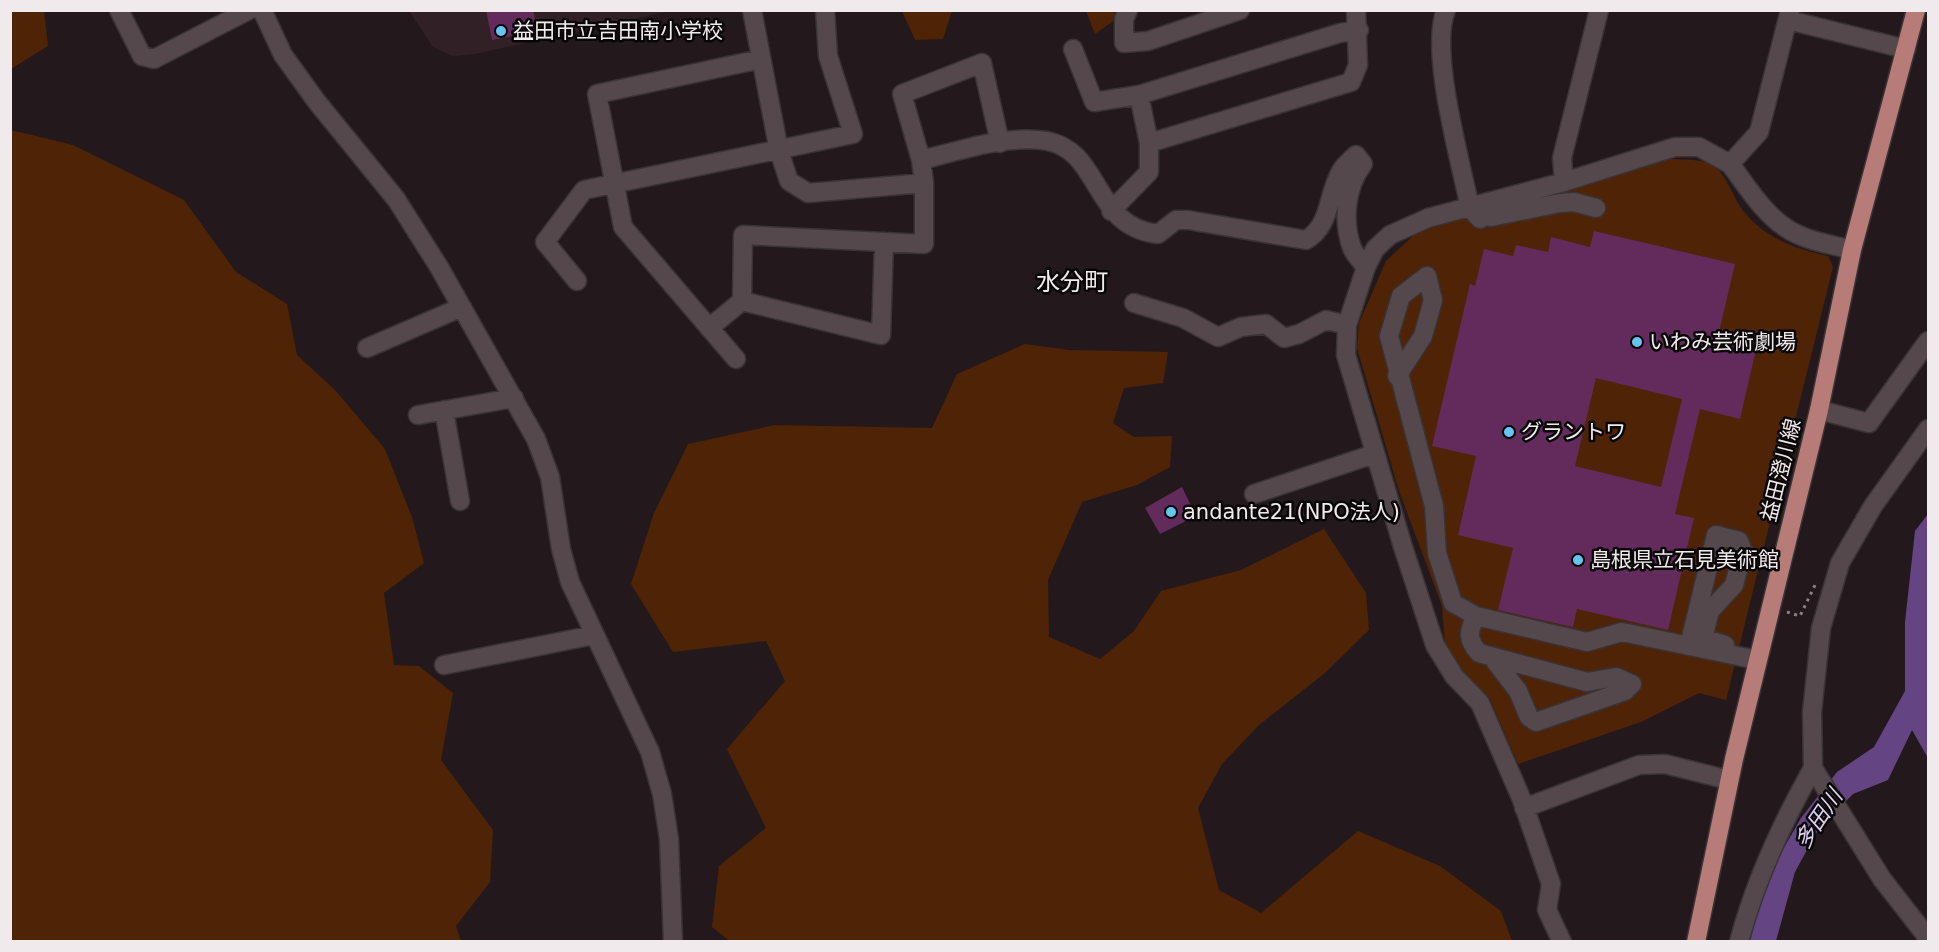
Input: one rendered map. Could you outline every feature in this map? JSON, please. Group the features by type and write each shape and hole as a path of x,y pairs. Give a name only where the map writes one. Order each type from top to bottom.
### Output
{"main road":[{"name":"益田澄川線","path":"1696,942 1729,780 1819,410 1852,250 1916,10"}],"street":[{"path":"119,10 142,56 154,59 249,10"},
{"path":"262,10 283,55 317,102 396,199 462,307 536,439 550,477 561,549 570,582 650,752 663,794 669,839 673,942"},
{"path":"752,10 779,151 789,182 808,193 924,183"},
{"path":"577,280 545,242 584,190 853,134 828,56 825,10"},
{"path":"1128,10 1124,18 1124,43 1148,41 1240,10"},
{"path":"1149,143 1351,82 1358,65 1359,30 1356,10"},
{"path":"1446,10 1440,43 1443,73 1470,208 1480,219 1485,215 1491,217 1560,203 1574,202 1596,208"},
{"path":"1564,182 1562,158 1599,10"},
{"path":"1731,164 1759,132 1789,15 1906,49"},
{"path":"1074,49 1094,102 1139,95 1340,33 1359,30"},
{"path":"736,359 623,227 597,94 761,59"},
{"path":"709,328 742,301 743,235 924,244 924,183 921,160 902,94 982,63 1000,143"},
{"path":"1111,211 1149,172 1149,143 1139,95"},
{"path":"921,160 1000,143 1032,139 1050,141 1072,151 1111,211 1141,232 1158,234 1176,220 1188,220 1306,240 1316,234 1324,222 1340,172 1356,154 1363,164 1352,178 1347,201 1349,231 1352,249 1366,267"},
{"path":"1562,942 1547,910 1551,885 1524,808 1480,703 1454,676 1435,645 1374,454 1346,355 1347,325 1366,267 1375,249 1390,235 1428,218 1564,182 1675,147 1699,147 1731,164 1764,208 1787,229 1811,240 1852,250"},
{"path":"742,301 881,335 884,242"},
{"path":"1397,376 1402,364 1424,336 1433,300 1427,276 1401,296 1389,336 1397,376 1434,506 1437,553 1453,603 1476,616 1587,642 1622,632 1758,657"},
{"path":"1134,303 1183,318 1218,337 1241,327 1266,324 1284,338 1299,334 1326,320 1347,325"},
{"path":"367,348 462,307"},
{"path":"1819,410 1869,423 1929,342"},
{"path":"418,415 514,398"},
{"path":"444,410 460,501"},
{"path":"1925,440 1873,506 1840,563 1821,628 1812,712 1813,768 1842,819 1882,879 1929,938"},
{"path":"1254,494 1374,454"},
{"path":"1689,646 1716,535 1739,541 1743,551 1734,585 1710,611 1703,638 1708,642 1758,657"},
{"path":"1476,616 1469,630 1470,644 1479,653 1587,682 1616,677 1632,684 1625,691 1536,722 1529,717 1518,691 1492,657"},
{"path":"444,665 594,635"},
{"path":"1524,808 1639,765 1665,764 1729,780"},
{"path":"1739,942 1750,901 1795,800 1813,768"}],"shaded area":[{"path":"11,10 44,11 48,46 11,69"},
{"name":"益田市立吉田南小学校","path":"409,11 669,11 475,54 453,56 433,47"},
{"path":"902,11 952,11 943,39 915,40"},
{"path":"1086,11 1114,11 1116,19 1095,34"},
{"path":"11,130 73,145 184,200 236,272 287,304 297,355 336,391 385,449 412,517 424,563 384,593 394,665 419,666 453,693 441,760 493,830 490,882 456,926 461,941 11,941"},
{"path":"1672,159 1695,160 1712,165 1723,176 1741,208 1759,227 1803,250 1828,256 1833,267 1726,700 1699,693 1641,722 1518,764 1490,699 1463,672 1445,645 1442,606 1399,491 1357,348 1359,323 1386,261 1414,235 1444,222"},
{"path":"1025,344 1069,350 1168,352 1163,383 1124,388 1113,423 1134,437 1172,436 1170,467 1137,485 1082,502 1048,580 1049,637 1100,659 1134,631 1161,591 1241,570 1324,529 1366,593 1369,630 1325,673 1259,725 1222,764 1198,808 1219,890 1261,913 1358,831 1440,866 1501,911 1512,941 731,942 712,927 719,866 766,828 727,749 785,681 766,641 673,652 631,584 654,513 688,444 775,425 932,428 957,374"}],"water":[{"name":"多田川","path":"1928,514 1928,758 1912,730 1888,780 1853,794 1819,828 1795,872 1776,941 1747,942 1767,877 1801,818 1837,772 1874,747 1905,691 1905,622 1915,531"}],"building":[{"path":"486,10 533,10 537,31 492,40"},
{"name":"グラントワ","path":"1594,231 1735,264 1719,332 1758,341 1740,419 1700,409 1675,514 1694,518 1668,630 1577,609 1573,627 1498,610 1513,548 1458,535 1476,456 1432,446 1470,284 1475,286 1484,249 1513,256 1516,245 1548,252 1551,237 1590,247","holes":["1596,378 1682,399 1661,487 1575,466"]},
{"name":"andante21(NPO法人)","path":"1182,487 1196,516 1160,534 1145,508"}],"place":[{"name":"益田市立吉田南小学校","path":"501,31"},
{"name":"いわみ芸術劇場","path":"1637,342"},
{"name":"グラントワ","path":"1509,432"},
{"name":"andante21(NPO法人)","path":"1171,512"},
{"name":"島根県立石見美術館","path":"1578,560"}],"district":[{"name":"水分町","path":"1072,282"}]}
